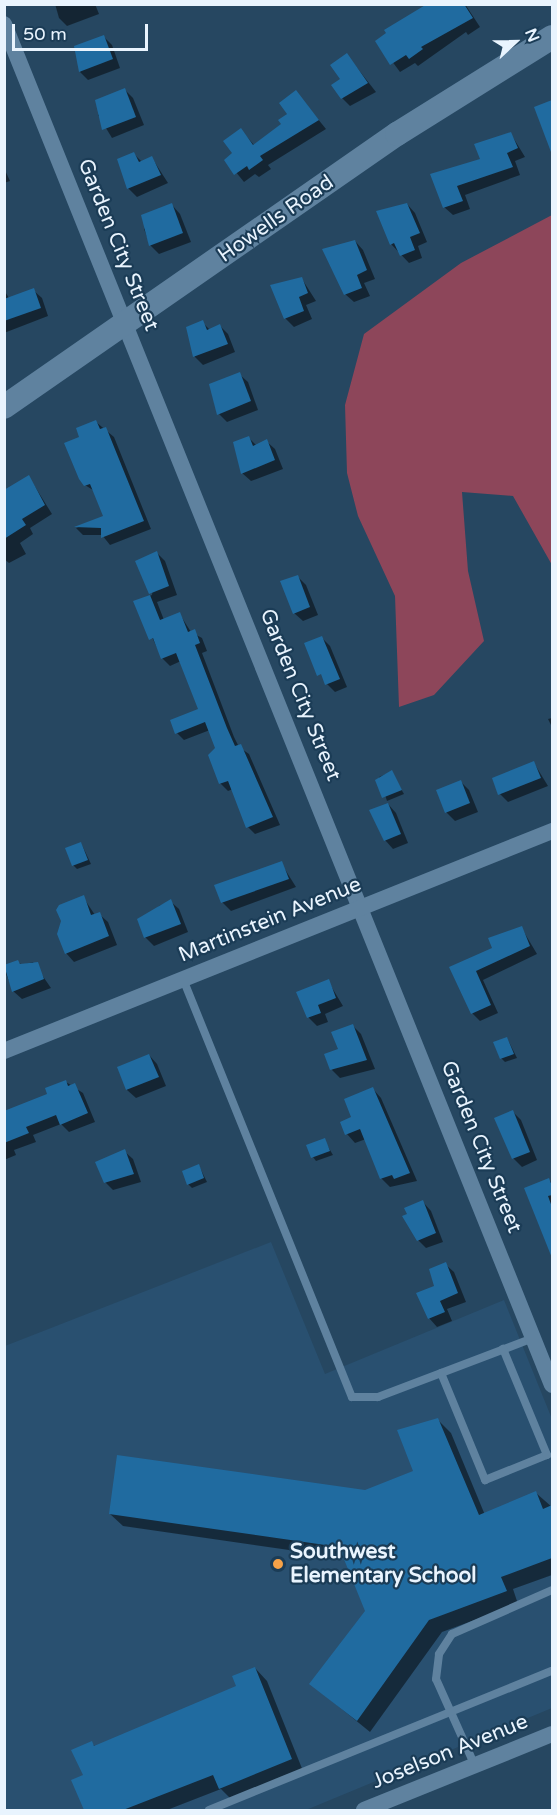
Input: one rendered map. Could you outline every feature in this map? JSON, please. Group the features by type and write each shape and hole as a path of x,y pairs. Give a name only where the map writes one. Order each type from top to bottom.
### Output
{"street":[{"name":"Garden City Street","path":"6,32 127,325 552,1385"},
{"name":"Howells Road","path":"4,407 127,325 397,134 552,37"},
{"name":"Martinstein Avenue","path":"4,1051 552,831"},
{"name":"Joselson Avenue","path":"364,1810 552,1734"}],"lane":[{"path":"183,979 352,1397 378,1397 533,1338"},
{"path":"441,1373 485,1480 547,1455 503,1349"},
{"path":"475,1766 436,1679 439,1654 452,1634 552,1590"},
{"path":"208,1810 552,1671"}],"shaded area":[{"path":"552,215 552,565 513,496 462,492 468,571 484,641 434,695 399,707 395,596 358,516 347,473 345,405 364,334 461,263"},
{"name":"Southwest Elementary School","path":"271,1242 325,1374 504,1300 552,1419 552,1708 306,1810 5,1810 5,1346"}],"building":[{"path":"427,4 464,4 473,18 421,47 423,49 409,59 406,55 390,65 375,41 386,33 384,30"},
{"path":"104,35 113,59 79,72 74,46"},
{"path":"347,53 368,83 341,99 331,85 340,79 330,65"},
{"path":"125,88 136,117 102,130 95,100"},
{"path":"296,90 319,120 260,156 263,160 249,170 247,166 234,175 224,160 232,153 223,141 241,128 253,145 281,124 278,120 287,114 279,103"},
{"path":"552,100 552,151 551,152 534,107"},
{"path":"511,132 518,148 507,153 513,167 457,186 463,201 443,208 430,174 480,159 474,144"},
{"path":"134,152 139,162 152,156 161,175 127,189 117,159"},
{"path":"172,203 183,233 149,246 141,215"},
{"path":"407,203 420,233 410,237 415,250 400,256 394,243 390,245 376,211"},
{"path":"355,240 367,270 357,275 362,288 344,295 322,249"},
{"path":"302,277 308,293 299,297 304,311 284,319 270,285"},
{"path":"34,288 41,308 4,321 4,299"},
{"path":"203,320 207,330 220,324 228,344 193,357 186,327"},
{"path":"240,372 251,401 217,415 209,384"},
{"path":"96,420 100,429 106,427 144,521 101,538 101,528 74,527 103,516 90,484 84,486 79,479 64,443 79,437 76,428"},
{"path":"249,436 253,446 267,439 275,460 241,474 233,442"},
{"path":"29,475 45,505 22,519 26,525 4,539 4,490"},
{"path":"157,551 169,586 149,594 135,561"},
{"path":"298,575 310,607 293,614 280,581"},
{"path":"150,595 160,620 180,612 188,632 195,629 200,643 195,645 227,728 235,746 241,744 273,817 246,828 228,781 219,784 208,755 215,748 205,722 175,734 170,720 198,709 176,653 161,659 153,638 149,640 133,601"},
{"path":"322,636 340,679 325,685 321,674 317,676 304,643"},
{"path":"534,761 541,778 498,795 492,778"},
{"path":"392,770 402,790 382,798 375,780"},
{"path":"461,780 470,803 445,813 436,790"},
{"path":"388,803 401,834 384,841 369,810"},
{"path":"81,842 88,860 72,866 65,848"},
{"path":"282,861 289,879 221,903 214,885"},
{"path":"84,895 91,915 100,912 109,936 65,954 57,934 61,921 56,910 59,905"},
{"path":"171,899 181,924 144,938 137,919"},
{"path":"522,926 530,946 476,971 491,1005 471,1014 449,967 492,948 488,938"},
{"path":"18,960 20,964 38,962 44,979 12,992 4,965"},
{"path":"329,979 336,998 318,1005 321,1013 307,1018 296,992"},
{"path":"353,1024 367,1060 330,1070 324,1054 338,1049 331,1032"},
{"path":"507,1037 514,1054 500,1059 493,1042"},
{"path":"149,1054 159,1077 126,1090 117,1067"},
{"path":"66,1080 68,1086 75,1083 88,1113 60,1125 56,1115 26,1127 29,1133 4,1143 4,1111 47,1094 45,1088"},
{"path":"373,1087 410,1173 394,1179 392,1175 380,1179 360,1129 345,1135 340,1122 351,1117 344,1099"},
{"path":"513,1110 530,1152 512,1159 494,1118"},
{"path":"325,1138 330,1151 311,1158 306,1145"},
{"path":"125,1149 134,1174 104,1183 95,1162"},
{"path":"199,1164 204,1178 187,1185 182,1171"},
{"path":"549,1178 552,1186 552,1195 548,1196 552,1207 552,1258 524,1188"},
{"path":"423,1200 436,1233 417,1241 402,1216 407,1214 404,1208"},
{"path":"446,1262 458,1293 440,1301 445,1312 428,1319 416,1293 434,1286 429,1269"},
{"path":"438,1418 479,1515 536,1491 543,1509 552,1505 552,1558 501,1577 507,1591 429,1620 357,1721 309,1684 365,1611 339,1547 109,1514 117,1455 365,1490 413,1471 397,1430"},
{"path":"255,1667 292,1759 219,1789 213,1775 123,1810 84,1810 71,1780 83,1775 71,1750 92,1741 94,1746 236,1686 232,1676"}],"place":[{"name":"Southwest Elementary School","path":"278,1564"}]}
